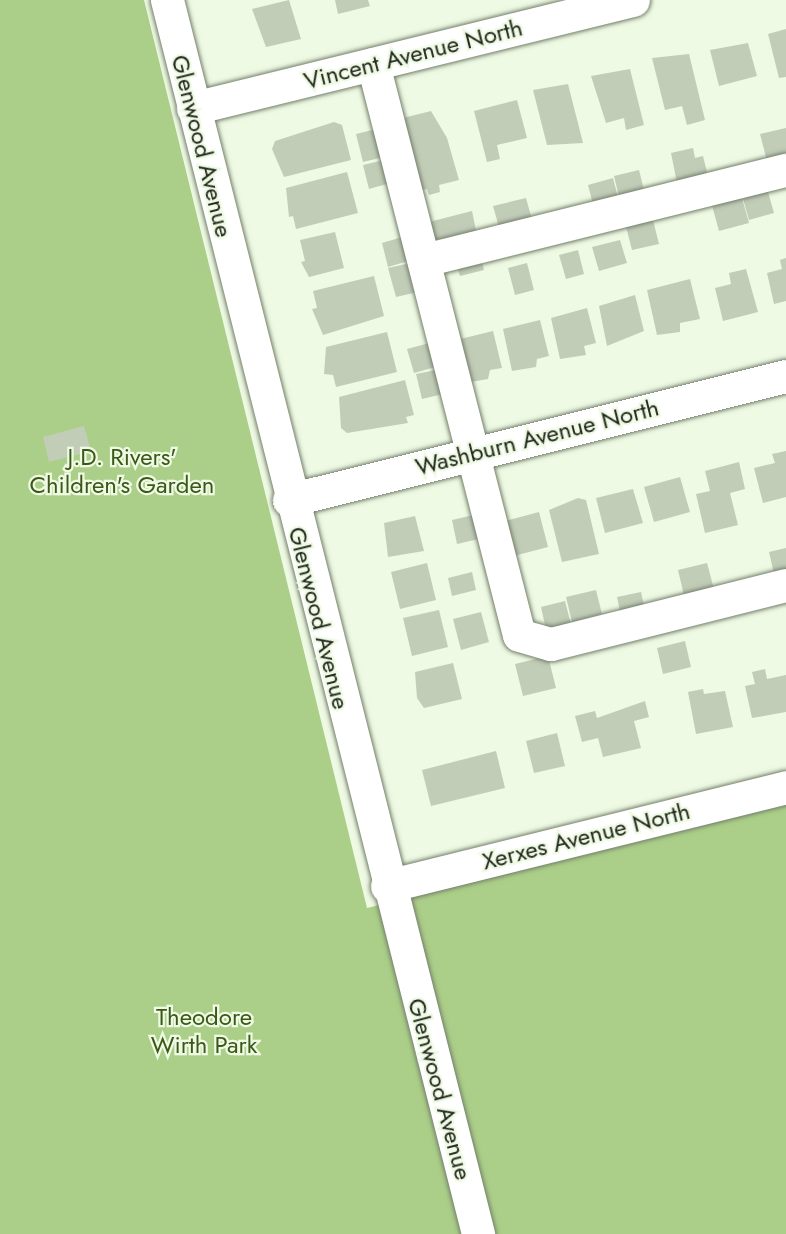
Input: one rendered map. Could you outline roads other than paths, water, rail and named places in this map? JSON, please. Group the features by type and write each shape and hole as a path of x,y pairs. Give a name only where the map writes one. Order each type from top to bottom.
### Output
{"street":[{"name":"Glenwood Avenue","path":"167,0 289,500 478,1234"},
{"name":"Vincent Avenue North","path":"193,108 633,0"},
{"path":"373,64 424,260 512,620 519,635 533,643 551,644 786,585"},
{"path":"424,260 786,170"},
{"name":"Washburn Avenue North","path":"289,500 786,376"},
{"name":"Xerxes Avenue North","path":"387,886 786,787"}],"park label":[{"name":"J.D. Rivers' Children's Garden","path":"122,471"},
{"name":"Theodore Wirth Park","path":"204,1031"}]}
